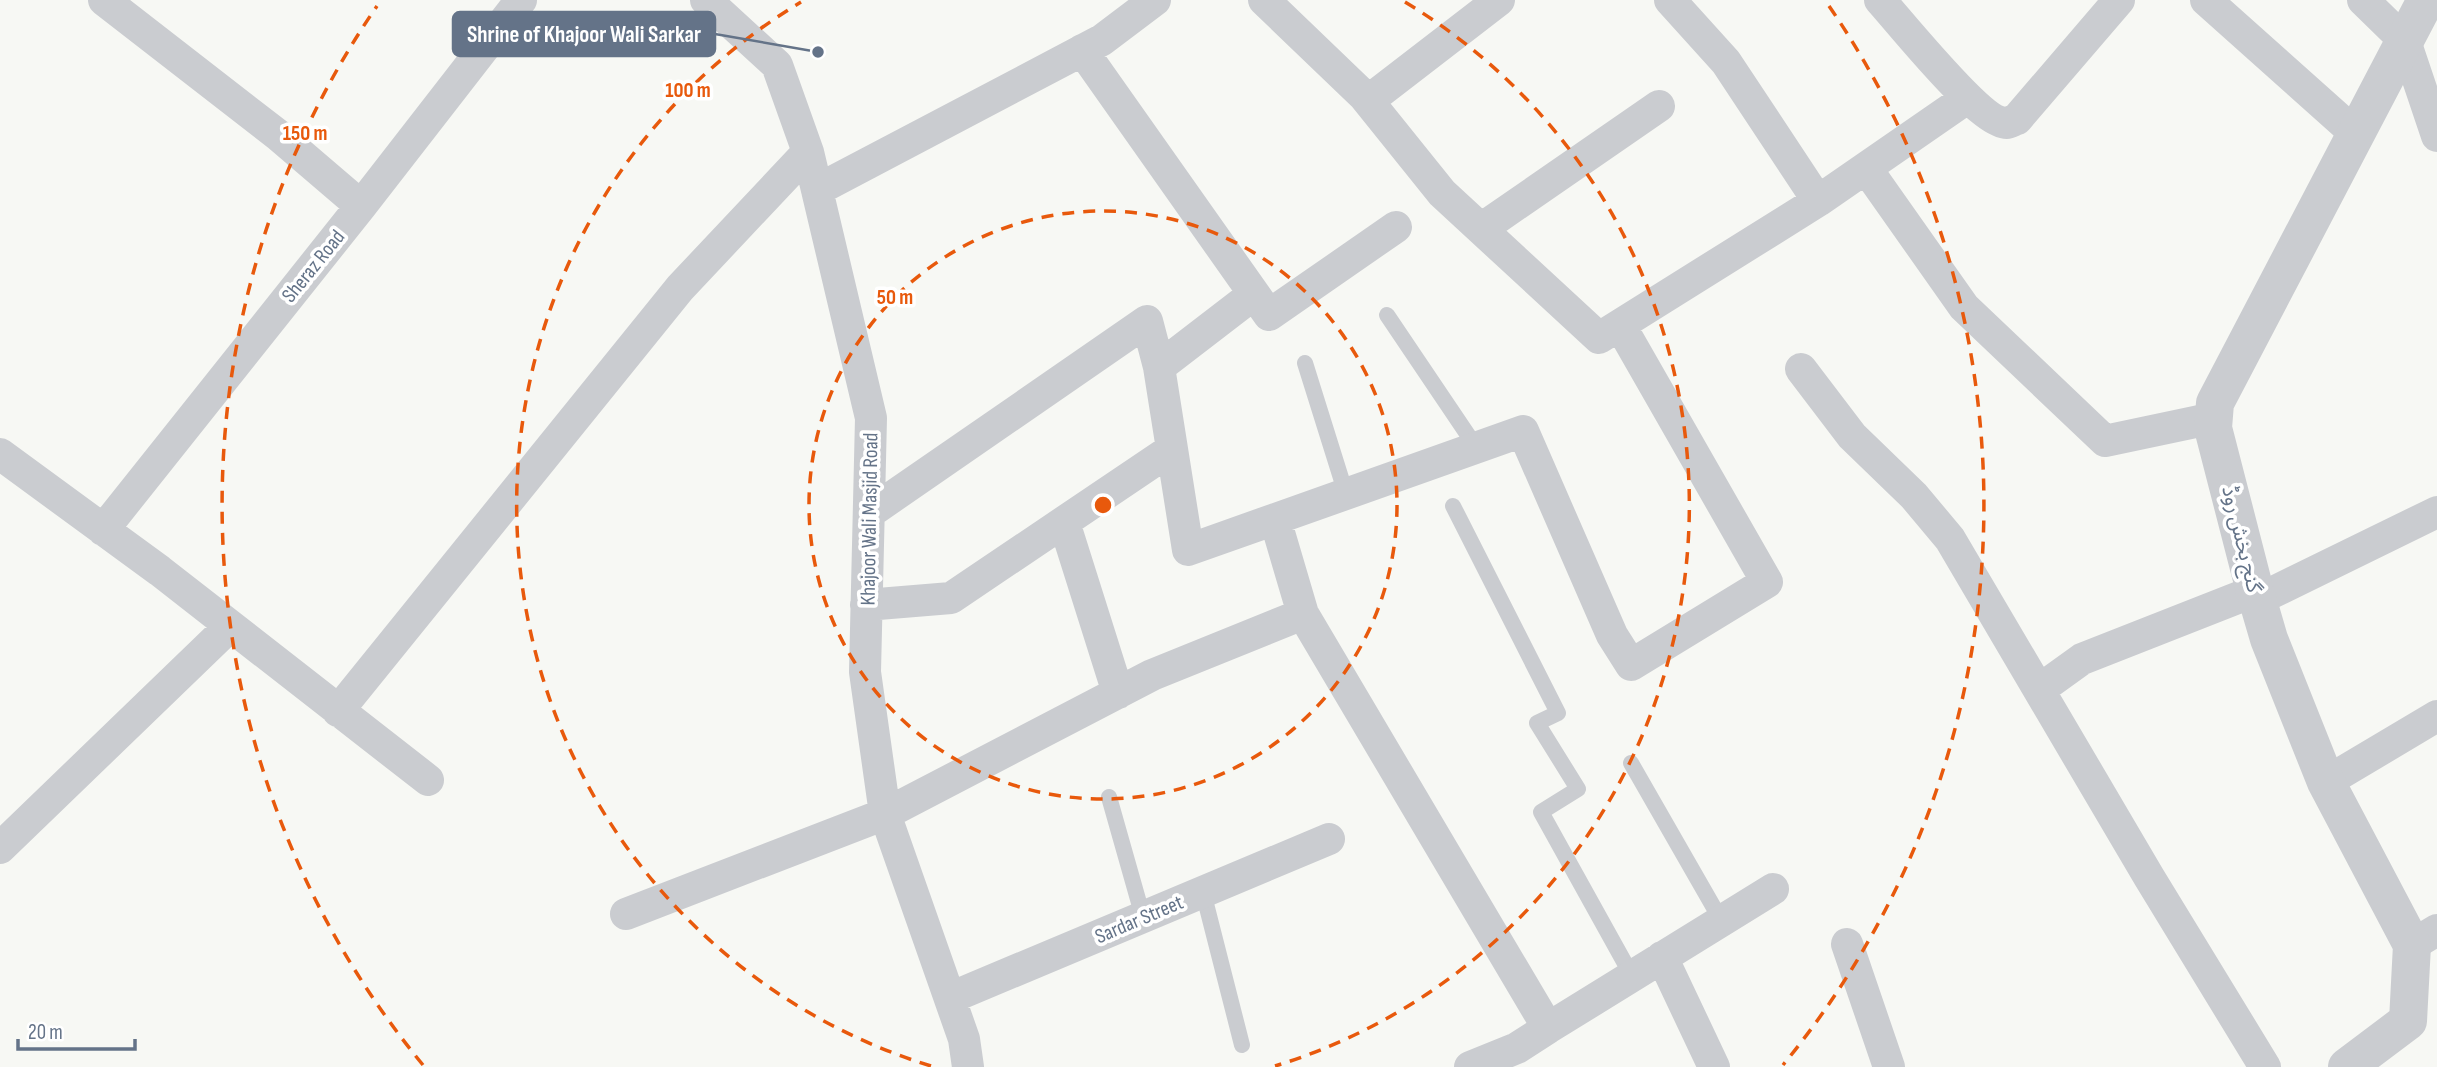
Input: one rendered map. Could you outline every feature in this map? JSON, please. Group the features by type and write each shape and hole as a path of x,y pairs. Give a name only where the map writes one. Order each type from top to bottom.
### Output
{"street":[{"path":"104,0 278,135 361,206"},
{"name":"Sheraz Road","path":"103,530 521,0"},
{"name":"Khajoor Wali Masjid Road","path":"706,0 776,65 808,152 871,418 865,672 885,814 964,1039 968,1067"},
{"path":"817,190 1102,40 1155,0"},
{"path":"1264,0 1368,100 1442,193 1599,338 1818,201 1967,98"},
{"path":"1368,100 1499,0"},
{"path":"1670,0 1726,62 1818,201"},
{"path":"1880,0 1967,98 2000,121 2008,123 2017,119 2119,0"},
{"path":"2206,0 2356,134"},
{"path":"2362,0 2405,41 2437,136"},
{"name":"گنج بخش روڈ","path":"2347,1067 2408,1021 2425,938 2326,782 2269,639 2213,428 2215,403 2426,0"},
{"path":"1082,50 1269,315 1396,227"},
{"path":"1481,229 1659,106"},
{"path":"338,710 680,288 808,152"},
{"path":"1866,168 1964,307 2105,441 2214,418"},
{"path":"1159,367 1254,294"},
{"path":"869,513 1147,321 1159,367 1188,550 1523,431 1612,635 1631,665 1767,582 1620,325"},
{"path":"1801,369 1853,436 1914,496 1950,539 2149,877 2265,1067"},
{"path":"866,604 951,598 1172,449"},
{"path":"0,454 230,626 428,780"},
{"path":"2039,690 2082,659 2256,595 2437,512"},
{"path":"1275,519 1303,614 1548,1028"},
{"path":"1064,522 1118,693"},
{"path":"626,914 885,814 1153,676 1303,614"},
{"path":"0,848 230,626"},
{"path":"2326,782 2437,716"},
{"name":"Sardar Street","path":"950,998 1329,839"},
{"path":"1470,1067 1517,1048 1773,889"},
{"path":"1847,944 1889,1067"},
{"path":"1662,957 1714,1067"}],"lane":[{"path":"1387,314 1476,447"},
{"path":"1305,363 1346,494"},
{"path":"1453,506 1558,713 1537,723 1578,789 1541,812 1632,976"},
{"path":"1631,763 1721,920"},
{"path":"1109,797 1143,917"},
{"path":"1203,892 1242,1045"}],"place":[{"name":"Shrine of Khajoor Wali Sarkar","path":"818,52"}]}
